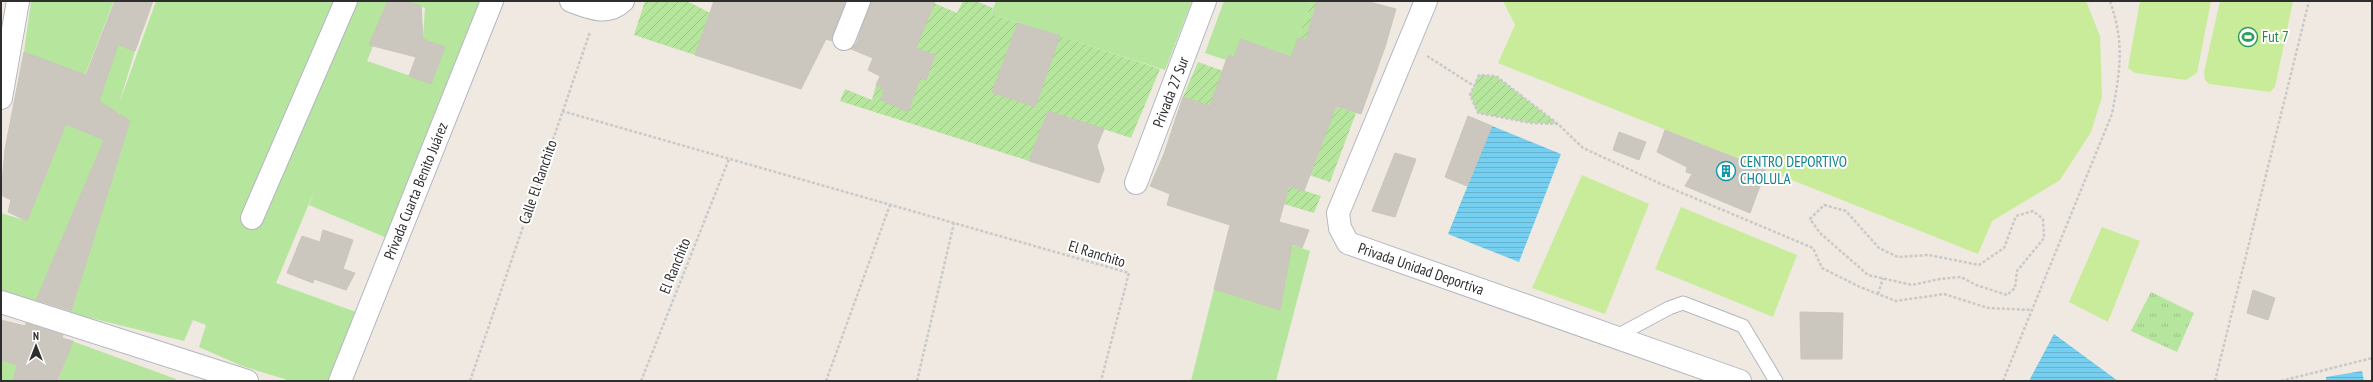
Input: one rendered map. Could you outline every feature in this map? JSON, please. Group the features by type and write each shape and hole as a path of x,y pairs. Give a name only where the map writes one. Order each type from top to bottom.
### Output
{"street":[{"path":"1,98 18,1"},
{"path":"252,218 346,1"},
{"name":"Privada Cuarta Benito Juárez","path":"340,381 492,1"},
{"path":"571,1 597,10 613,8 624,1"},
{"path":"844,39 859,1"},
{"name":"Privada 27 Sur","path":"1136,183 1206,1"},
{"name":"Privada Unidad Deportiva","path":"1426,1 1338,213 1340,228 1348,243 1740,381"},
{"path":"1,302 247,381"}],"lane":[{"path":"1615,337 1669,308 1683,303 1743,326 1750,333 1776,381"}],"path":[{"path":"2003,381 2112,114 2119,74 2121,42 2110,1"},
{"path":"2215,381 2309,1"},
{"name":"Calle El Ranchito","path":"470,381 597,10"},
{"path":"1408,45 1474,86"},
{"path":"1558,124 1531,123 1478,112 1470,95 1479,75 1496,76 1558,124 1583,148 1661,184 1812,248 1822,268 1878,294 1896,301 1944,294 1988,308 2033,310"},
{"name":"El Ranchito","path":"562,111 1129,273 1102,381"},
{"name":"El Ranchito","path":"641,381 729,159"},
{"path":"826,381 890,205"},
{"path":"1824,205 1846,211 1879,248 1898,258 1929,255 1979,265 2004,248 2016,216 2033,211 2043,219 2044,238 2017,271 2015,288 2007,295 1976,285 1961,276 1940,278 1912,285 1883,278 1868,275 1820,233 1810,219 1824,205"},
{"path":"917,381 954,223"},
{"path":"1878,294 1883,278"},
{"path":"2281,381 2372,358"}],"green space":[{"path":"31,1 114,1 85,75 24,52"},
{"path":"156,1 391,1 367,61 431,83 445,47 423,39 425,8 407,1 492,1 387,238 309,205 315,189 276,283 356,312 332,381 291,381 242,366 199,347 206,325 193,320 184,341 70,313 130,121 116,112 35,302 1,295 1,213 27,221 66,124 84,131 118,45 135,51 119,104"},
{"path":"645,1 687,1 710,13 695,55 634,35"},
{"path":"963,1 975,1 993,8 991,14 1018,23 992,92 1035,106 1060,36 1160,69 1131,138 1048,111 1029,161 840,101 845,89 872,100 876,85 884,89 881,100 908,112 920,78 926,80 935,55 915,48 934,3 957,13"},
{"path":"996,1 1192,1 1165,70 991,14"},
{"path":"1224,1 1312,1 1291,57 1241,39 1234,57 1227,55 1226,60 1205,53"},
{"path":"1312,1 1348,1 1335,49 1298,38","holes":["1314,9 1337,15 1310,27"]},
{"path":"1503,1 2086,1 2100,36 2102,97 2091,132 2060,180 1992,221 1978,254 1498,63 1515,25"},
{"path":"2140,1 2211,1 2197,73 2186,80 2135,73 2128,68"},
{"name":"Fut 7","path":"2220,1 2293,1 2275,87 2270,92 2209,84 2205,80 2204,72"},
{"path":"1198,62 1223,71 1210,106 1183,97"},
{"path":"1479,75 1496,76 1558,124 1531,123 1478,113 1470,95"},
{"path":"1331,105 1356,113 1330,182 1253,156 1171,132 1177,113 1228,128 1311,172 1324,139"},
{"path":"1582,175 1649,204 1605,314 1532,288"},
{"path":"1289,186 1321,196 1314,213 1284,204"},
{"path":"1681,207 1797,255 1773,317 1655,269"},
{"path":"1231,225 1310,251 1276,381 1191,381 1214,289 1280,309 1286,279"},
{"path":"2102,227 2140,241 2108,322 2069,302"},
{"path":"2151,292 2194,313 2177,352 2131,331"},
{"path":"72,341 176,379 175,381 58,381"},
{"path":"1,360 17,365 13,381 1,381"}],"water":[{"path":"1492,126 1561,154 1519,262 1448,234"},
{"path":"2054,334 2118,381 2029,381"},
{"path":"2362,371 2364,381 2326,381 2326,377"}],"building":[{"path":"115,1 153,1 135,51 118,45 99,101 130,121 71,311 36,300 104,140 66,124 27,221 8,212 11,200 1,195 5,149 24,52 86,75"},
{"path":"388,1 407,1 421,6 423,39 445,47 431,84 409,76 416,57 369,45"},
{"path":"714,1 846,1 832,41 826,39 801,89 695,55"},
{"path":"871,1 935,1 916,48 935,55 926,80 920,78 908,112 881,100 884,89 876,85 880,76 868,70 873,58 851,49 856,44"},
{"path":"1317,1 1366,1 1396,9 1385,47 1361,114 1336,106 1304,191 1289,186 1279,222 1309,230 1302,248 1292,244 1280,310 1214,289 1230,225 1167,205 1170,194 1150,186 1164,154 1183,97 1210,106 1228,55 1234,57 1241,39 1291,57 1298,38 1306,40"},
{"path":"1018,23 1060,36 1035,107 992,92"},
{"path":"1048,111 1104,129 1097,146 1104,169 1099,183 1029,161"},
{"path":"1468,116 1492,126 1467,186 1445,177"},
{"name":"CENTRO DEPORTIVO CHOLULA","path":"1665,130 1766,170 1750,213 1685,186 1692,174 1686,172 1687,167 1657,152"},
{"path":"1619,132 1646,142 1639,160 1613,150"},
{"path":"1395,153 1416,159 1395,217 1372,211"},
{"path":"323,230 353,240 343,269 355,273 346,290 314,279 313,283 287,273 302,236 320,242"},
{"path":"2253,290 2275,298 2268,320 2247,313"},
{"path":"1800,312 1843,313 1842,359 1801,359"},
{"path":"1,320 25,326 26,323 63,335 62,338 73,341 57,381 13,381 17,365 1,360"}],"place":[{"name":"Fut 7","path":"2248,37"},
{"name":"CENTRO DEPORTIVO CHOLULA","path":"1726,171"}]}
